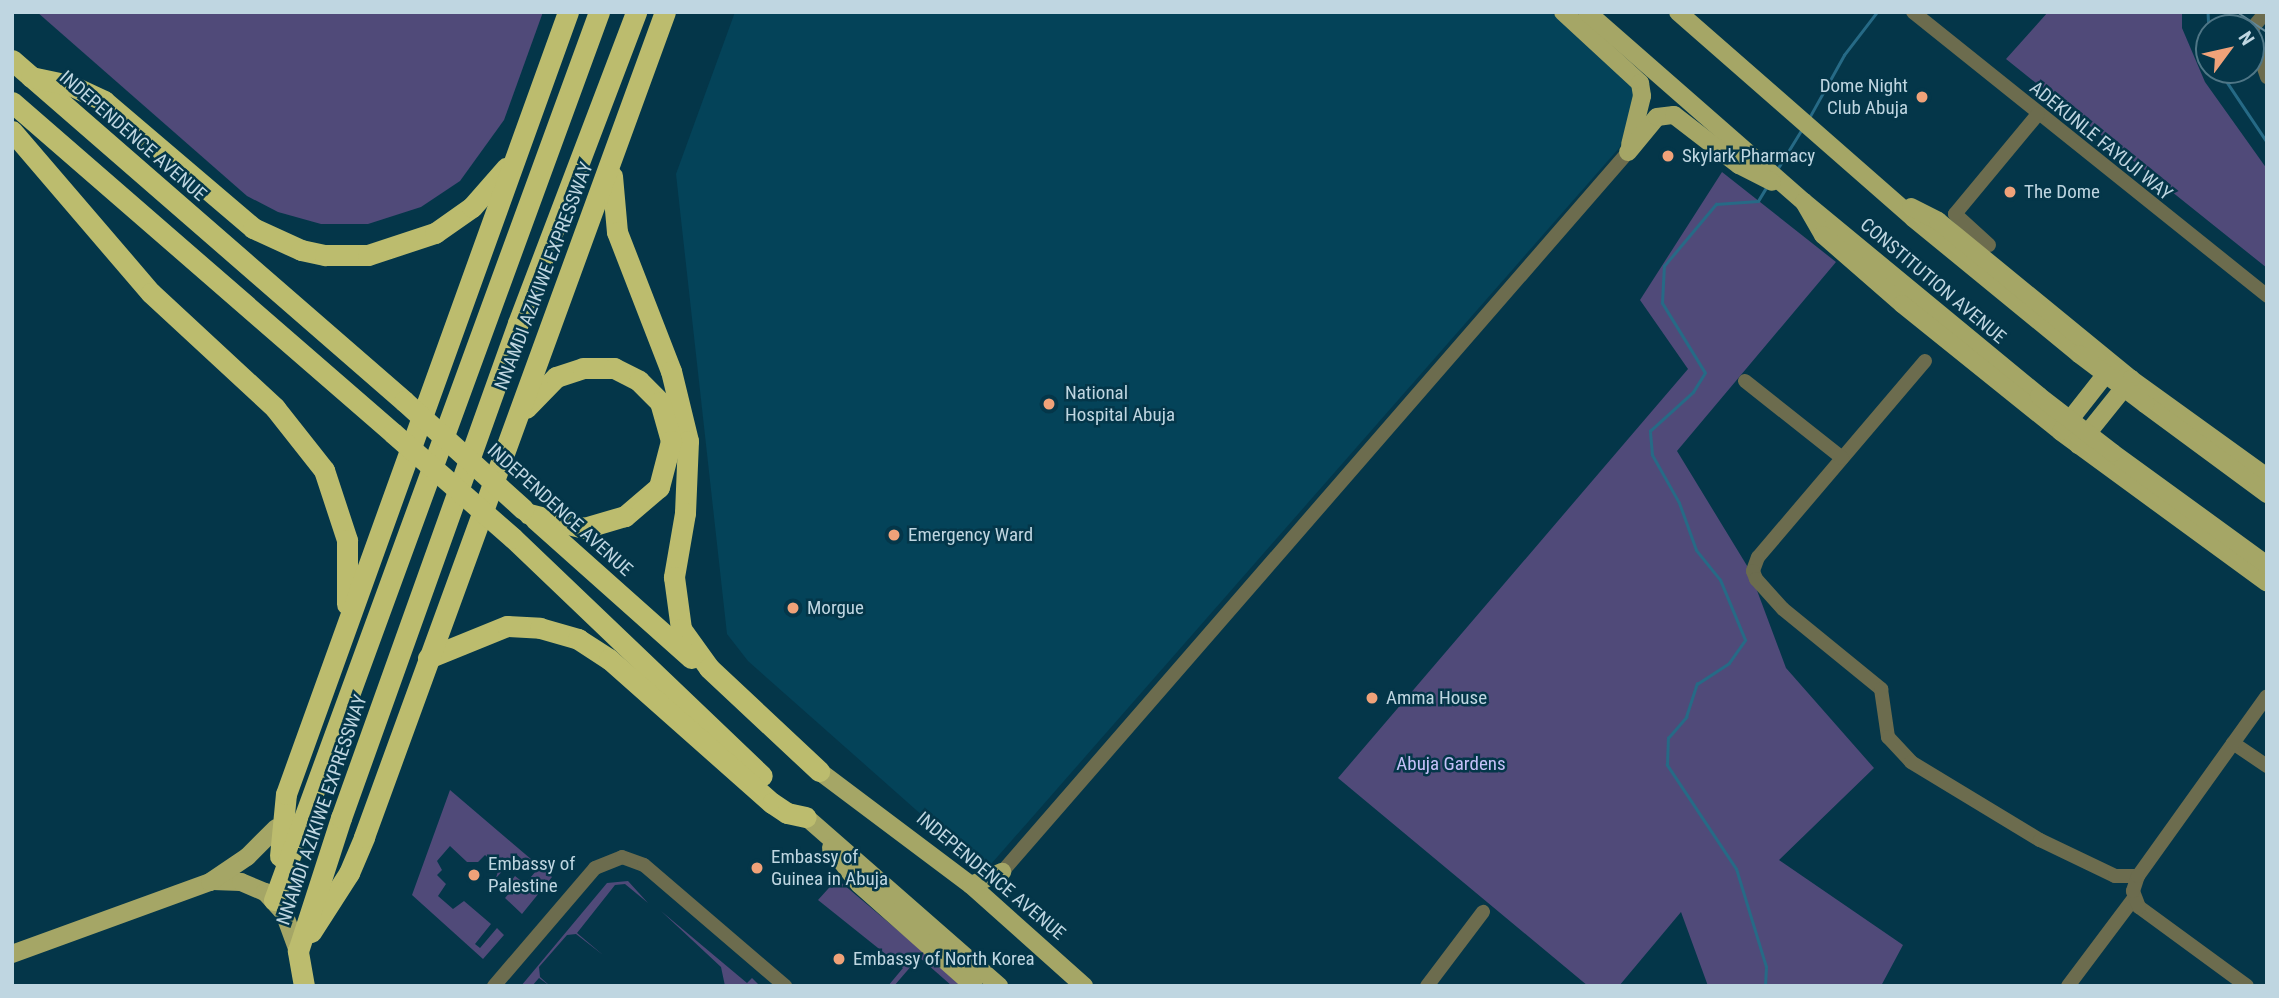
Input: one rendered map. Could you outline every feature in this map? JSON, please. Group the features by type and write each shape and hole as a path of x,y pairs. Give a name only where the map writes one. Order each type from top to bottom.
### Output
{"highway":[{"name":"NNAMDI AZIKIWE EXPRESSWAY","path":"274,900 286,794 568,12"},
{"name":"NNAMDI AZIKIWE EXPRESSWAY","path":"298,951 518,323 636,12"},
{"path":"621,134 644,12"},
{"name":"NNAMDI AZIKIWE EXPRESSWAY","path":"298,951 349,873 665,12"},
{"name":"NNAMDI AZIKIWE EXPRESSWAY","path":"274,900 597,15"},
{"name":"INDEPENDENCE AVENUE","path":"12,60 404,401 819,771"},
{"path":"31,77 70,85 104,102 253,228 301,250 325,255 391,250 453,222 501,176 532,116"},
{"path":"12,102 513,538 806,817"},
{"path":"12,131 151,293 275,408 324,470 347,540 349,593 341,643"},
{"path":"612,159 612,208 617,232 671,371 688,441 685,513 674,577 681,629 709,668 819,771"},
{"path":"507,440 543,386 583,368 626,373 650,390 666,414 671,441 665,473 659,487 638,509 612,523 584,528 526,511"},
{"path":"428,658 507,626 540,628 578,639 609,659 772,803 787,813 806,817"},
{"path":"276,828 286,794"},
{"path":"298,951 304,986"}],"main road":[{"path":"1563,12 1640,83 1642,96 1628,152"},
{"name":"CONSTITUTION AVENUE","path":"1587,12 1710,131 1799,197 2039,396 2267,565"},
{"name":"CONSTITUTION AVENUE","path":"1678,12 1891,198 2078,354 2267,494"},
{"path":"1628,152 1662,115 1678,117 1710,131"},
{"path":"1799,197 1822,234 2061,432 2267,583"},
{"path":"1891,198 1938,222 2131,379 2267,477"},
{"path":"2061,432 2113,365"},
{"path":"2078,445 2131,379"},
{"name":"INDEPENDENCE AVENUE","path":"819,771 971,885 1084,986"},
{"path":"806,817 999,986"},
{"path":"12,954 210,881 247,857 276,828"},
{"path":"822,833 859,884 974,986"},
{"path":"971,885 1002,872"},
{"path":"992,903 1002,872"},
{"path":"210,881 254,886 274,900 298,951"}],"street":[{"path":"1692,12 1724,52"},
{"name":"ADEKUNLE FAYUJI WAY","path":"1913,12 2267,296"},
{"path":"2266,12 2254,23 2251,36 2267,77"},
{"path":"1989,245 1955,214 2038,114"},
{"path":"1002,872 1628,152"},
{"path":"1925,361 1758,557 1756,579 1783,609 1881,689 1888,737 1911,762 2040,840 2120,878 2138,876"},
{"path":"1745,381 1842,458"},
{"path":"2068,986 2134,898 2138,876 2267,696"},
{"path":"2233,744 2267,766"},
{"path":"494,986 595,868 622,857 644,865 785,986"},
{"path":"2134,898 2139,907 2247,986"},
{"path":"1427,986 1483,912"}],"shaded area":[{"name":"National Hospital Abuja","path":"735,12 1551,12 1637,87 1620,147 985,871 748,661 727,634 676,174"}],"green space":[{"path":"37,12 543,12 504,120 460,181 421,207 368,224 321,224 278,212 247,196"},
{"path":"2048,12 2182,12 2182,28 2195,59 2195,84 2206,84 2267,169 2267,268 2006,59"},
{"name":"Abuja Gardens","path":"1722,172 1836,262 1677,451 1749,569 1786,668 1874,768 1779,860 1903,945 1881,986 1708,986 1681,912 1619,986 1588,986 1338,778 1688,369 1640,300"},
{"path":"450,790 552,877 522,914 505,898 517,884 512,880 515,876 525,884 536,871 517,855 496,878 499,868 485,855 478,862 467,862 450,846 437,861 442,870 437,875 446,884 438,896 453,909 464,901 491,924 475,944 480,948 497,928 504,935 483,959 412,895"},
{"path":"837,879 961,986 952,986 919,957 894,986 888,986 903,968 818,900"},
{"path":"628,881 648,903 625,884 615,885 577,933 603,955 576,934 567,935 539,967 540,977 550,986 539,978 532,986 521,986 607,883"},
{"path":"661,911 747,983 752,978 760,986 725,986 721,967"}],"waterway":[{"path":"1809,118 1844,55 1877,12"},
{"path":"2228,84 2267,142"},
{"path":"1778,168 1802,129"},
{"path":"1765,986 1766,967 1736,869 1667,765 1668,738 1686,717 1697,684 1729,663 1745,640 1720,580 1696,550 1679,503 1652,455 1650,431 1693,392 1705,373 1662,303 1664,266 1716,204 1758,201 1767,186"}],"tram line":[{"path":"2237,12 2267,32"}],"place":[{"name":"Dome Night Club Abuja","path":"1922,97"},
{"name":"Skylark Pharmacy","path":"1668,156"},
{"name":"The Dome","path":"2010,192"},
{"name":"National Hospital Abuja","path":"1049,404"},
{"name":"Emergency Ward","path":"894,535"},
{"name":"Morgue","path":"793,608"},
{"name":"Amma House","path":"1372,698"},
{"name":"Embassy of Guinea in Abuja","path":"757,868"},
{"name":"Embassy of Palestine","path":"474,875"},
{"name":"Embassy of North Korea","path":"839,959"}]}
